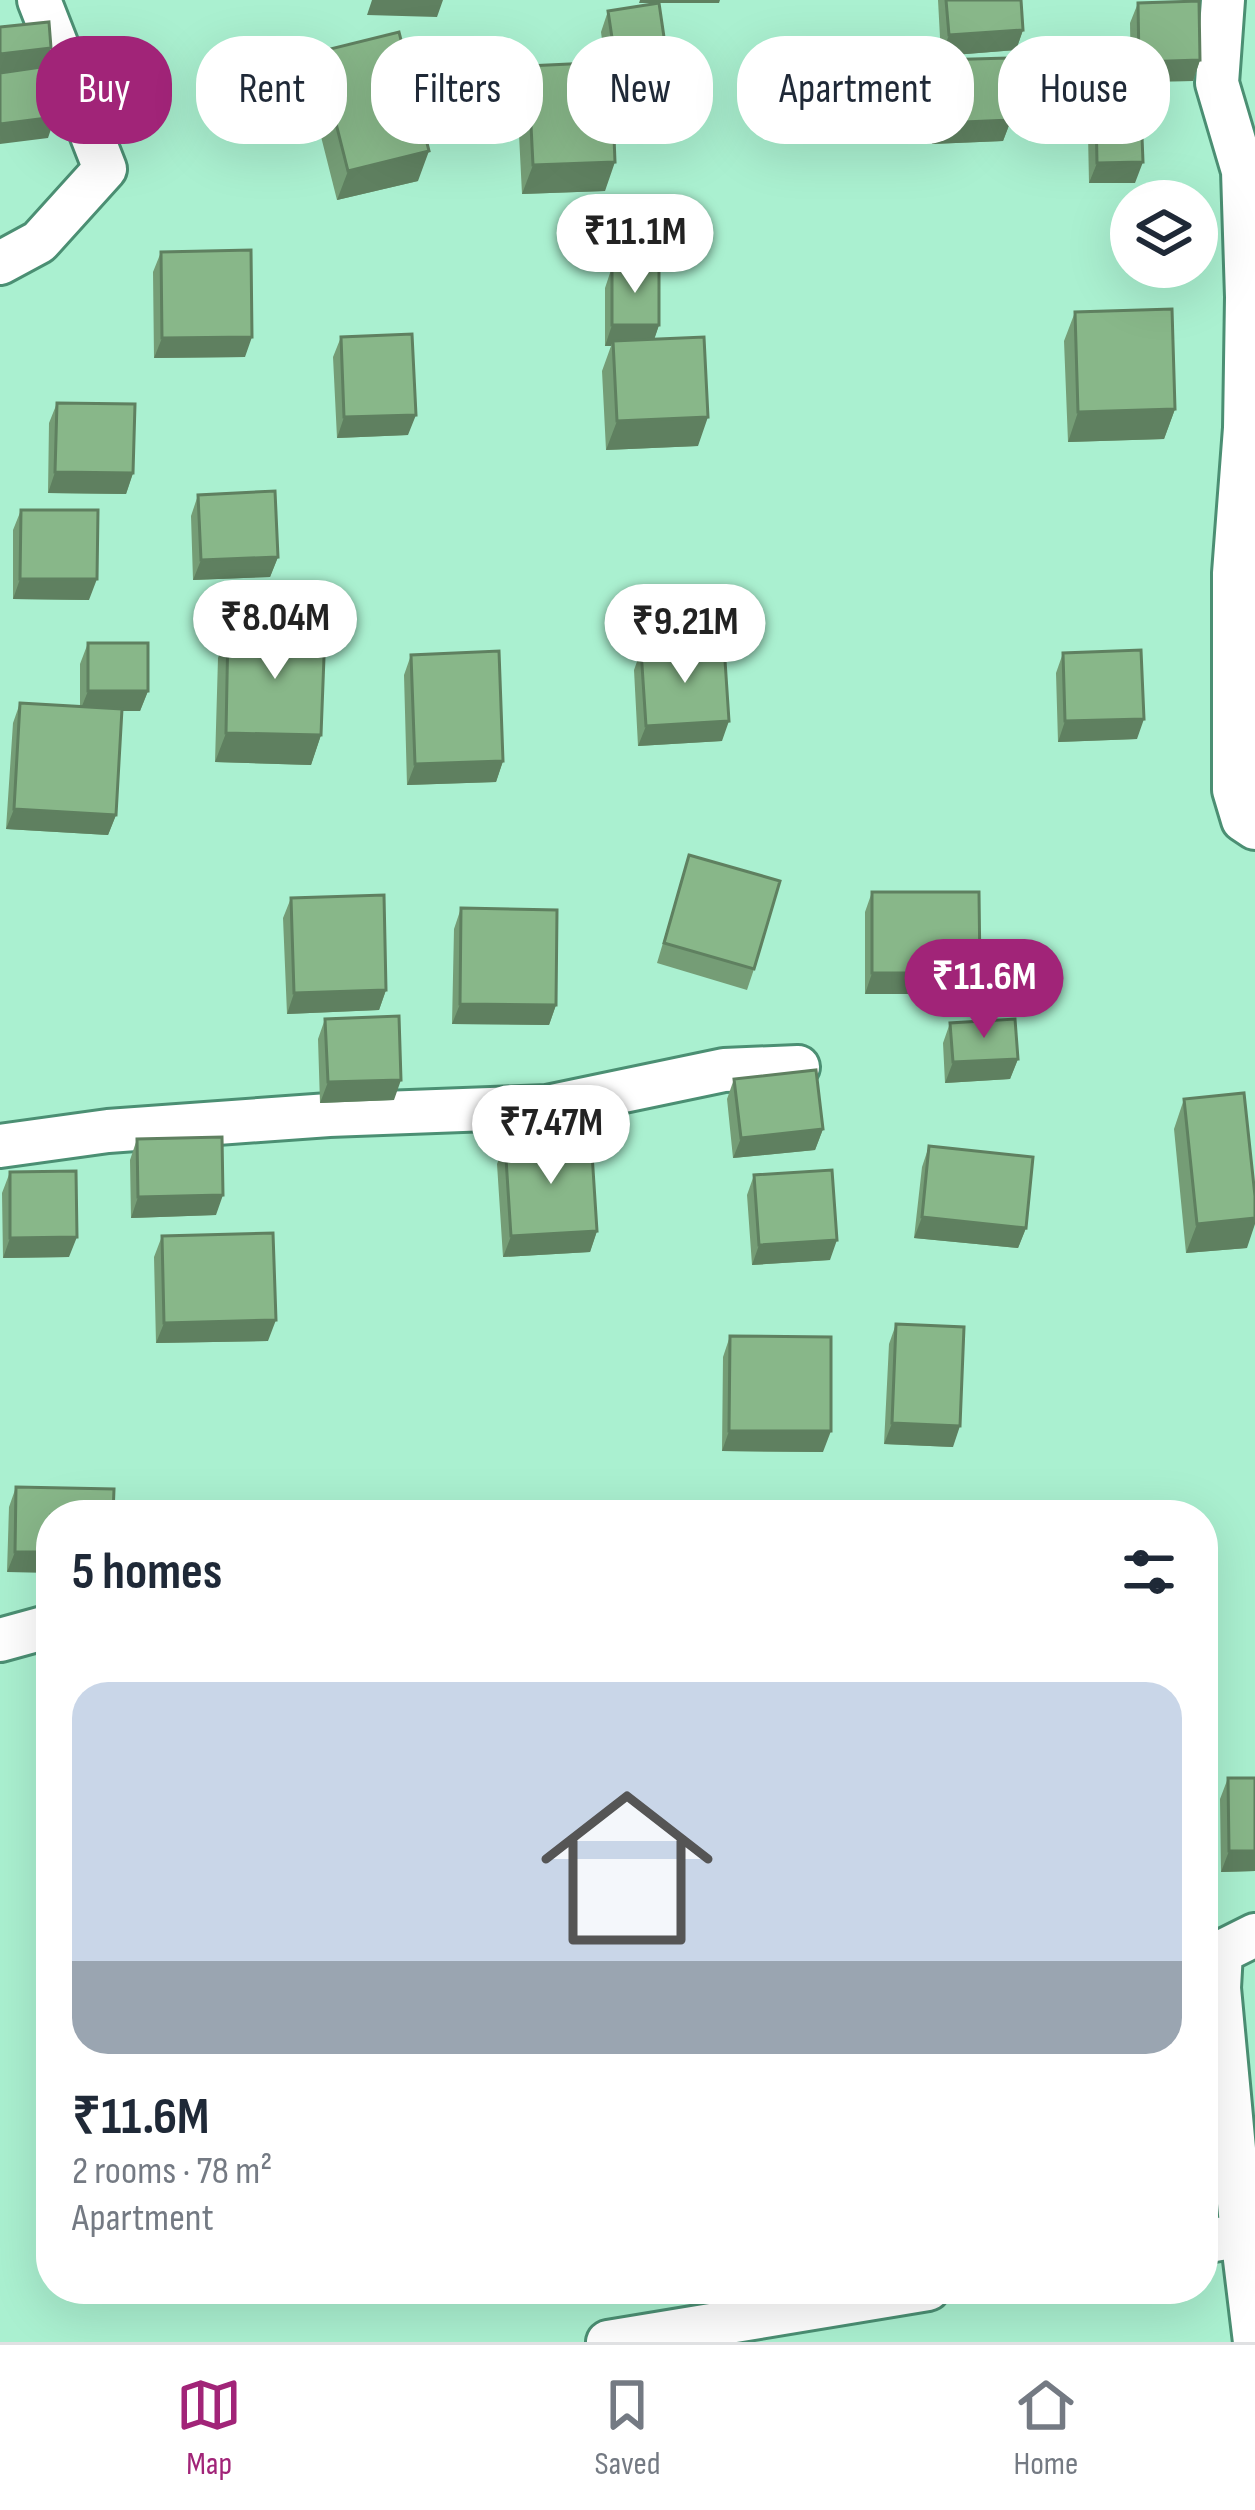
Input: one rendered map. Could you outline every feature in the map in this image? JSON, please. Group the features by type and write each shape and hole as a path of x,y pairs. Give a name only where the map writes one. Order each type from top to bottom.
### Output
{"street":[{"path":"0,263 39,242 105,169 39,0"},
{"path":"1233,10 1216,83 1249,170 1250,427 1234,573 1234,790 1243,820 1255,828"},
{"path":"0,1146 108,1131 329,1115 547,1107 724,1070 798,1067"},
{"path":"0,1640 36,1630"},
{"path":"1255,1935 1221,1952 1219,1988 1222,2239 1255,2342"},
{"path":"608,2342 837,2304"}],"building":[{"path":"946,0 1021,0 1023,30 949,35"},
{"path":"1199,1 1200,60 1170,61 1170,36 1139,36 1138,3"},
{"path":"659,3 664,36 612,36 608,11"},
{"path":"49,22 50,36 36,36 36,50 0,54 0,27"},
{"path":"371,39 371,144 427,144 429,151 348,171 341,144 347,144 347,45"},
{"path":"998,58 998,121 974,122 974,59"},
{"path":"567,64 567,144 614,144 615,162 533,165 532,144 543,144 543,65"},
{"path":"36,68 36,119 0,124 0,73"},
{"path":"1097,144 1142,144 1143,162 1097,163"},
{"path":"251,250 252,337 162,338 161,252"},
{"path":"612,267 659,267 659,325 612,325"},
{"path":"1172,309 1175,409 1078,412 1075,312"},
{"path":"412,334 416,415 344,417 341,337"},
{"path":"704,337 708,417 617,421 613,341"},
{"path":"57,403 135,404 133,473 55,472"},
{"path":"275,491 278,557 201,560 198,495"},
{"path":"21,510 98,510 97,579 20,579"},
{"path":"228,628 325,631 321,735 226,733"},
{"path":"88,643 148,643 148,691 88,691"},
{"path":"724,645 729,721 646,726 641,650"},
{"path":"1141,650 1144,719 1065,721 1063,653"},
{"path":"499,651 503,761 415,764 411,655"},
{"path":"20,703 122,709 116,815 14,809"},
{"path":"689,855 780,881 754,969 664,943"},
{"path":"872,892 979,892 980,973 872,973"},
{"path":"384,895 386,990 294,993 291,898"},
{"path":"461,908 557,910 556,1005 460,1004"},
{"path":"399,1016 401,1080 328,1082 325,1019"},
{"path":"1015,1019 1018,1059 953,1062 950,1023"},
{"path":"816,1070 823,1129 741,1138 734,1079"},
{"path":"1244,1093 1255,1218 1197,1224 1184,1099"},
{"path":"222,1137 223,1195 138,1197 137,1139"},
{"path":"591,1138 597,1231 511,1236 505,1143"},
{"path":"929,1146 1033,1157 1026,1228 922,1217"},
{"path":"832,1170 837,1240 759,1245 754,1175"},
{"path":"76,1171 77,1237 10,1238 10,1172"},
{"path":"273,1233 276,1320 164,1323 162,1236"},
{"path":"896,1324 964,1327 960,1426 892,1423"},
{"path":"730,1336 831,1337 831,1431 729,1431"},
{"path":"16,1487 114,1489 114,1500 36,1500 36,1552 15,1552"},
{"path":"1228,1778 1255,1778 1255,1851 1229,1851"}]}
